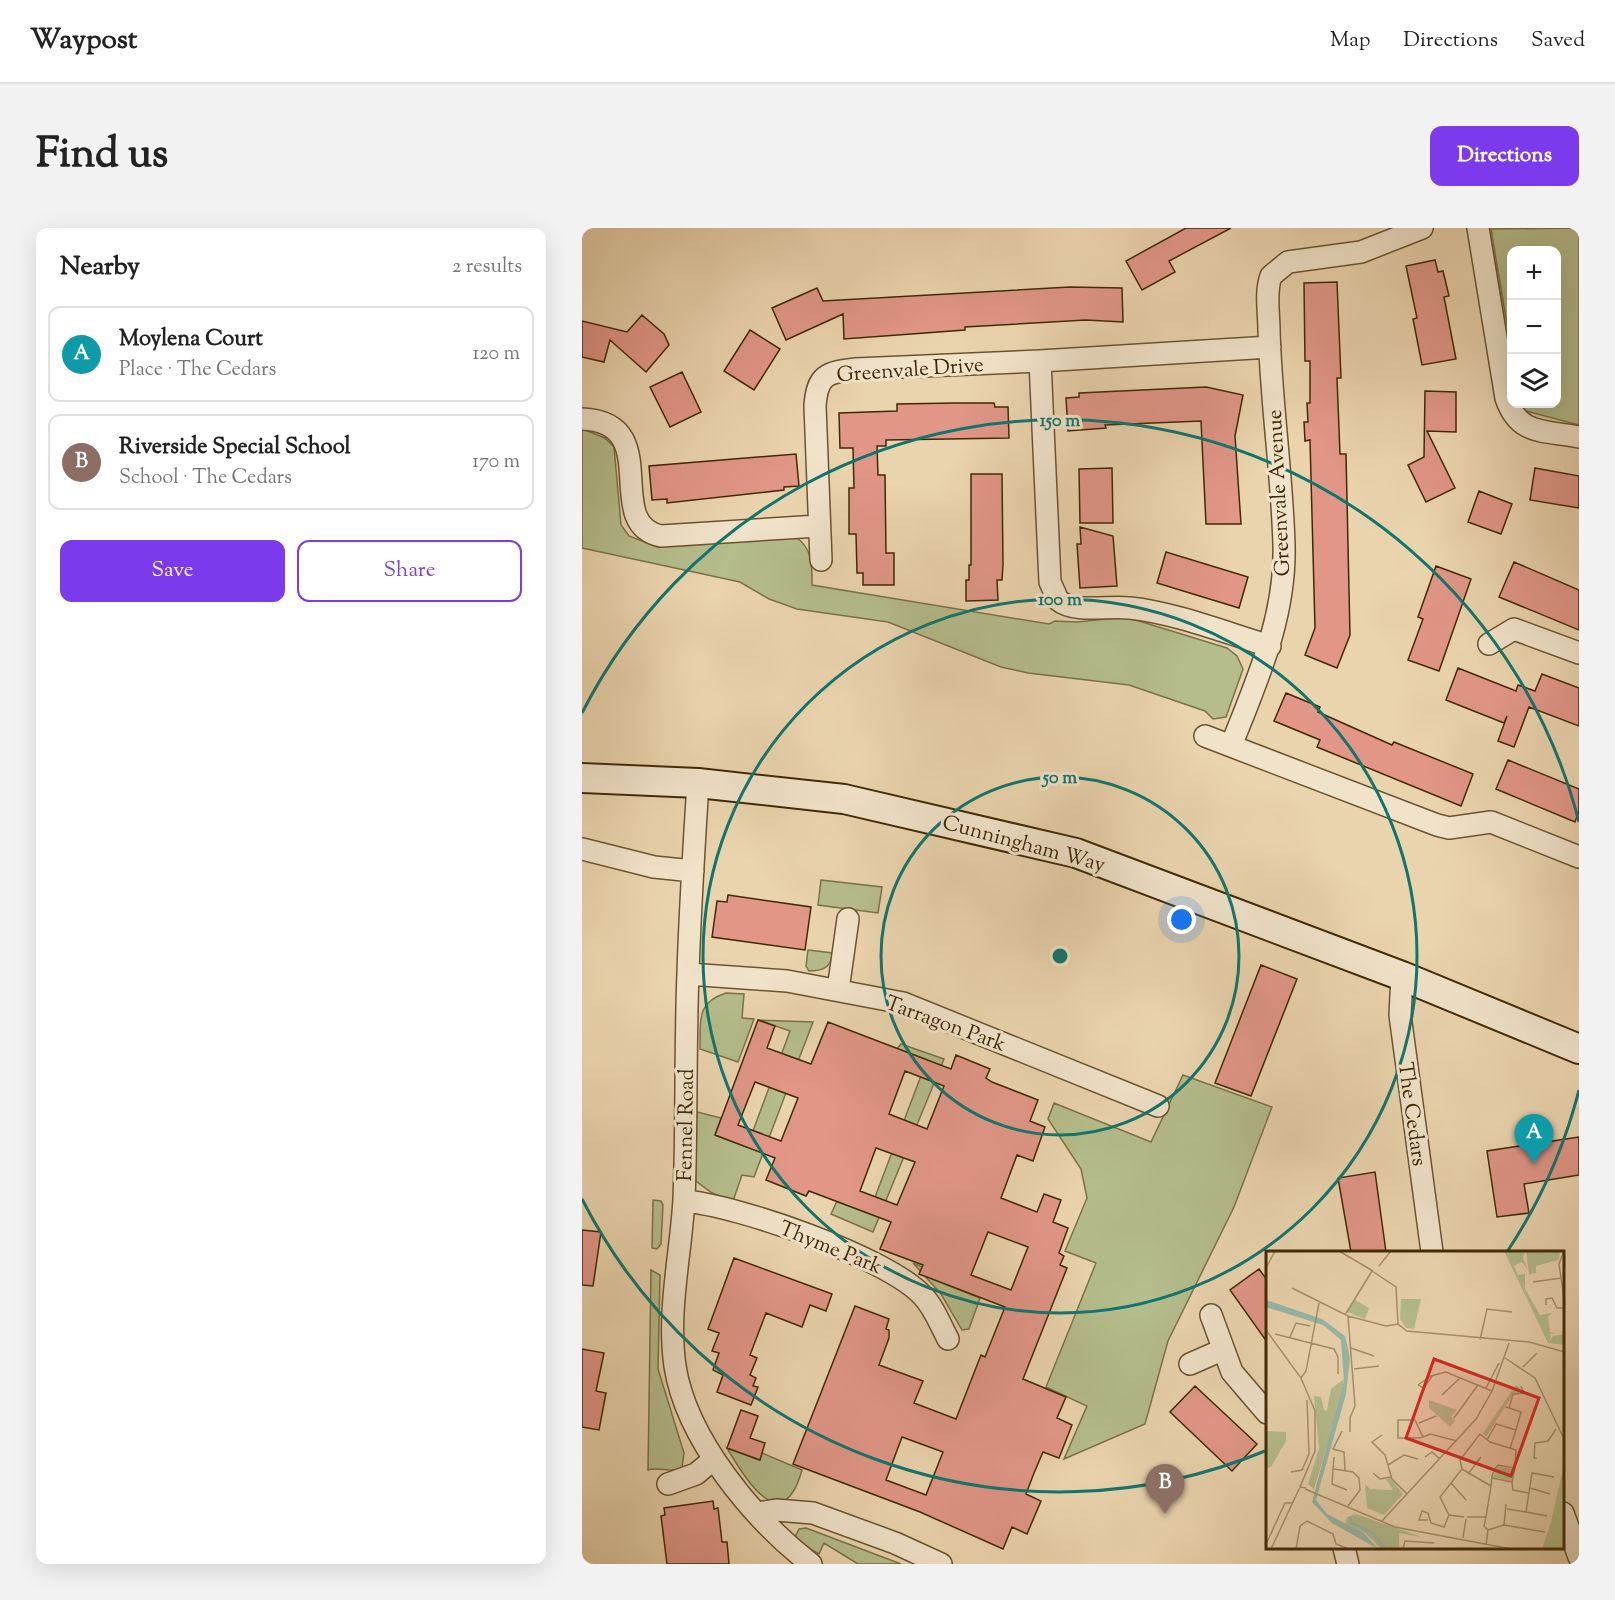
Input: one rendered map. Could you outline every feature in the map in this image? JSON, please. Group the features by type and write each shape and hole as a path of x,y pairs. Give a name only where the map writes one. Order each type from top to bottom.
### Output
{"street":[{"name":"Greenvale Avenue","path":"1231,746 1270,646 1282,595 1284,544 1270,347 1269,282 1275,270 1296,260 1361,252 1422,228"},
{"path":"1479,228 1506,398 1512,414 1524,426 1579,436"},
{"name":"Greenvale Drive","path":"820,560 816,396 819,383 828,374 856,369 1270,347"},
{"path":"1040,361 1050,582 1058,600 1069,605 1131,608 1155,612 1270,646"},
{"path":"582,419 608,424 622,437 630,463 635,514 641,527 649,533 661,536 818,526"},
{"path":"1489,644 1514,629 1579,653"},
{"path":"1205,736 1437,825 1449,828 1491,822 1579,857"},
{"name":"Cunningham Way","path":"582,778 698,783 844,799 1077,853 1402,976 1579,1049"},
{"name":"Fennel Road","path":"698,783 688,974 684,1200 675,1304 675,1366 690,1413 714,1459 758,1513 811,1564"},
{"path":"582,849 654,867 693,871"},
{"path":"838,990 848,919"},
{"name":"Tarragon Park","path":"688,974 786,981 903,1003 1158,1106"},
{"name":"The Cedars","path":"1402,976 1400,1015 1432,1251"},
{"name":"Thyme Park","path":"684,1200 730,1208 852,1253 890,1271 923,1296 948,1339"},
{"path":"1211,1315 1222,1350 1232,1371 1266,1412"},
{"path":"1190,1364 1222,1350"},
{"path":"668,1484 696,1474 714,1459"},
{"path":"758,1513 776,1510 813,1513 895,1543 942,1564"},
{"path":"1564,1516 1579,1557"},
{"path":"1344,1549 1348,1564"}],"green space":[{"path":"1579,228 1579,425 1522,410 1522,408 1561,408 1561,246 1507,246 1507,325 1491,229"},
{"path":"582,429 605,438 614,447 621,525 629,536 657,547 691,543 797,538 809,553 812,585 1049,624 1055,621 1077,622 1126,617 1227,648 1237,656 1243,669 1226,717 1213,719 1205,711 1129,685 1028,673 1001,667 888,622 797,609 769,599 740,582 582,548"},
{"path":"821,880 882,887 878,913 818,905"},
{"path":"808,950 833,953 828,965 822,969 809,971 806,966"},
{"path":"726,993 744,994 742,1018 754,1019 738,1062 700,1049 700,1022 704,1008 716,997"},
{"path":"758,1020 813,1022 754,1177 742,1175 733,1201 712,1193 696,1181 694,1157 697,1112 721,1118 715,1135 747,1147 790,1031"},
{"path":"901,1044 944,1059 873,1232 831,1214 837,1201 869,1213 927,1060 897,1049"},
{"path":"1183,1075 1272,1107 1234,1207 1168,1341 1145,1424 1064,1459 1087,1406 1046,1387 1096,1263 1065,1251 1087,1198 1081,1169 1048,1119 1054,1103 1151,1142"},
{"path":"653,1200 661,1201 663,1205 661,1244 657,1249 652,1248"},
{"path":"913,1263 947,1278 945,1284 980,1298 969,1329 962,1330 941,1294"},
{"path":"651,1270 660,1275 658,1369 684,1453 682,1468 678,1470 648,1470"},
{"path":"727,1448 759,1460 762,1453 802,1470 794,1490 785,1501 774,1502 764,1497 744,1475"},
{"path":"806,1528 901,1564 858,1564 824,1543 819,1554 798,1542 795,1537 799,1529"}],"building":[{"path":"1186,228 1231,228 1169,261 1175,272 1142,290 1126,261"},
{"path":"1435,260 1438,272 1443,271 1449,296 1444,297 1456,359 1422,365 1413,319 1417,318 1406,266"},
{"path":"1337,282 1341,378 1337,378 1340,454 1346,454 1350,635 1337,668 1305,655 1315,628 1310,440 1305,441 1304,422 1308,422 1307,403 1310,403 1310,361 1305,361 1304,283"},
{"path":"1070,287 1122,288 1123,322 1086,320 965,327 965,330 844,339 843,314 786,340 772,308 817,288 823,301"},
{"path":"642,315 664,334 669,345 646,372 610,340 604,362 582,357 582,321 627,332"},
{"path":"750,330 780,349 754,390 724,371"},
{"path":"682,372 701,412 670,427 650,387"},
{"path":"1206,387 1243,395 1235,436 1241,524 1206,524 1201,421 1105,425 1106,428 1068,431 1066,398 1079,397 1079,393"},
{"path":"1425,391 1456,392 1456,432 1427,431 1455,488 1426,502 1408,465 1424,457"},
{"path":"994,403 995,407 1008,407 1009,438 886,440 886,446 877,446 878,475 885,475 886,553 894,553 894,585 863,585 863,573 857,573 856,534 849,534 849,488 854,488 853,448 840,448 839,413 897,411 897,404"},
{"path":"796,454 799,486 784,487 784,490 667,503 667,499 652,500 649,466"},
{"path":"1112,468 1113,523 1080,523 1079,469"},
{"path":"1535,468 1579,476 1579,508 1530,500"},
{"path":"971,474 1002,474 1003,565 1002,580 997,580 998,600 966,601 966,580 969,580 969,565 971,565"},
{"path":"1479,491 1512,504 1501,534 1468,522"},
{"path":"1080,527 1113,536 1117,586 1080,588 1077,544 1081,544"},
{"path":"1166,552 1248,577 1239,608 1157,583"},
{"path":"1514,562 1579,590 1579,630 1499,597"},
{"path":"1436,566 1471,579 1439,671 1408,660 1423,619 1418,617"},
{"path":"1458,668 1516,691 1518,685 1535,691 1542,674 1579,688 1579,726 1529,707 1514,747 1498,741 1507,716 1504,723 1446,700"},
{"path":"1286,693 1320,707 1318,712 1392,745 1394,742 1473,774 1461,806 1317,747 1320,740 1274,721"},
{"path":"1508,760 1579,789 1579,811 1575,822 1496,789"},
{"path":"728,895 811,907 805,950 712,937 717,901 727,902"},
{"path":"1261,965 1297,979 1251,1096 1215,1083"},
{"path":"758,1020 775,1026 767,1048 811,1064 828,1022 951,1069 956,1055 990,1069 986,1078 992,1082 1038,1100 1030,1121 1045,1127 1033,1161 1017,1155 1001,1198 1037,1212 1044,1194 1061,1200 1053,1222 1068,1228 1059,1253 1064,1256 1060,1265 1067,1268 1023,1379 1066,1397 1057,1418 1072,1425 1059,1458 1043,1452 1034,1473 1026,1494 1041,1501 1027,1534 1012,1527 1003,1549 920,1512 793,1464 855,1306 889,1319 886,1329 889,1330 889,1338 879,1365 923,1381 914,1403 956,1419 981,1355 985,1357 1005,1307 919,1274 923,1265 880,1249 891,1222 809,1191 806,1196 766,1180 775,1158 715,1135","holes":["905,1071 944,1086 927,1129 889,1114","755,1082 798,1098 781,1141 738,1125","876,1148 915,1162 897,1205 860,1191","988,1232 1028,1247 1011,1290 971,1275","902,1437 943,1452 926,1495 886,1480"]},
{"path":"1579,1137 1579,1175 1524,1184 1529,1213 1497,1217 1487,1151"},
{"path":"1375,1172 1386,1251 1351,1251 1338,1178"},
{"path":"582,1230 601,1232 593,1286 582,1285"},
{"path":"734,1258 832,1294 826,1311 810,1305 802,1327 766,1313 750,1355 757,1358 750,1375 756,1378 753,1386 758,1387 751,1405 717,1392 723,1375 713,1370 719,1353 712,1351 719,1333 708,1329"},
{"path":"1259,1269 1266,1279 1266,1341 1230,1290"},
{"path":"582,1349 604,1353 596,1391 606,1393 599,1430 582,1427"},
{"path":"1195,1386 1257,1444 1232,1471 1170,1412"},
{"path":"741,1410 758,1416 750,1438 765,1443 760,1460 727,1448"},
{"path":"713,1501 714,1509 718,1508 722,1542 727,1542 729,1564 667,1564 661,1516 665,1515 664,1508"}],"place":[{"name":"Moylena Court","path":"1534,1164"},
{"name":"Riverside Special School","path":"1165,1514"}]}
